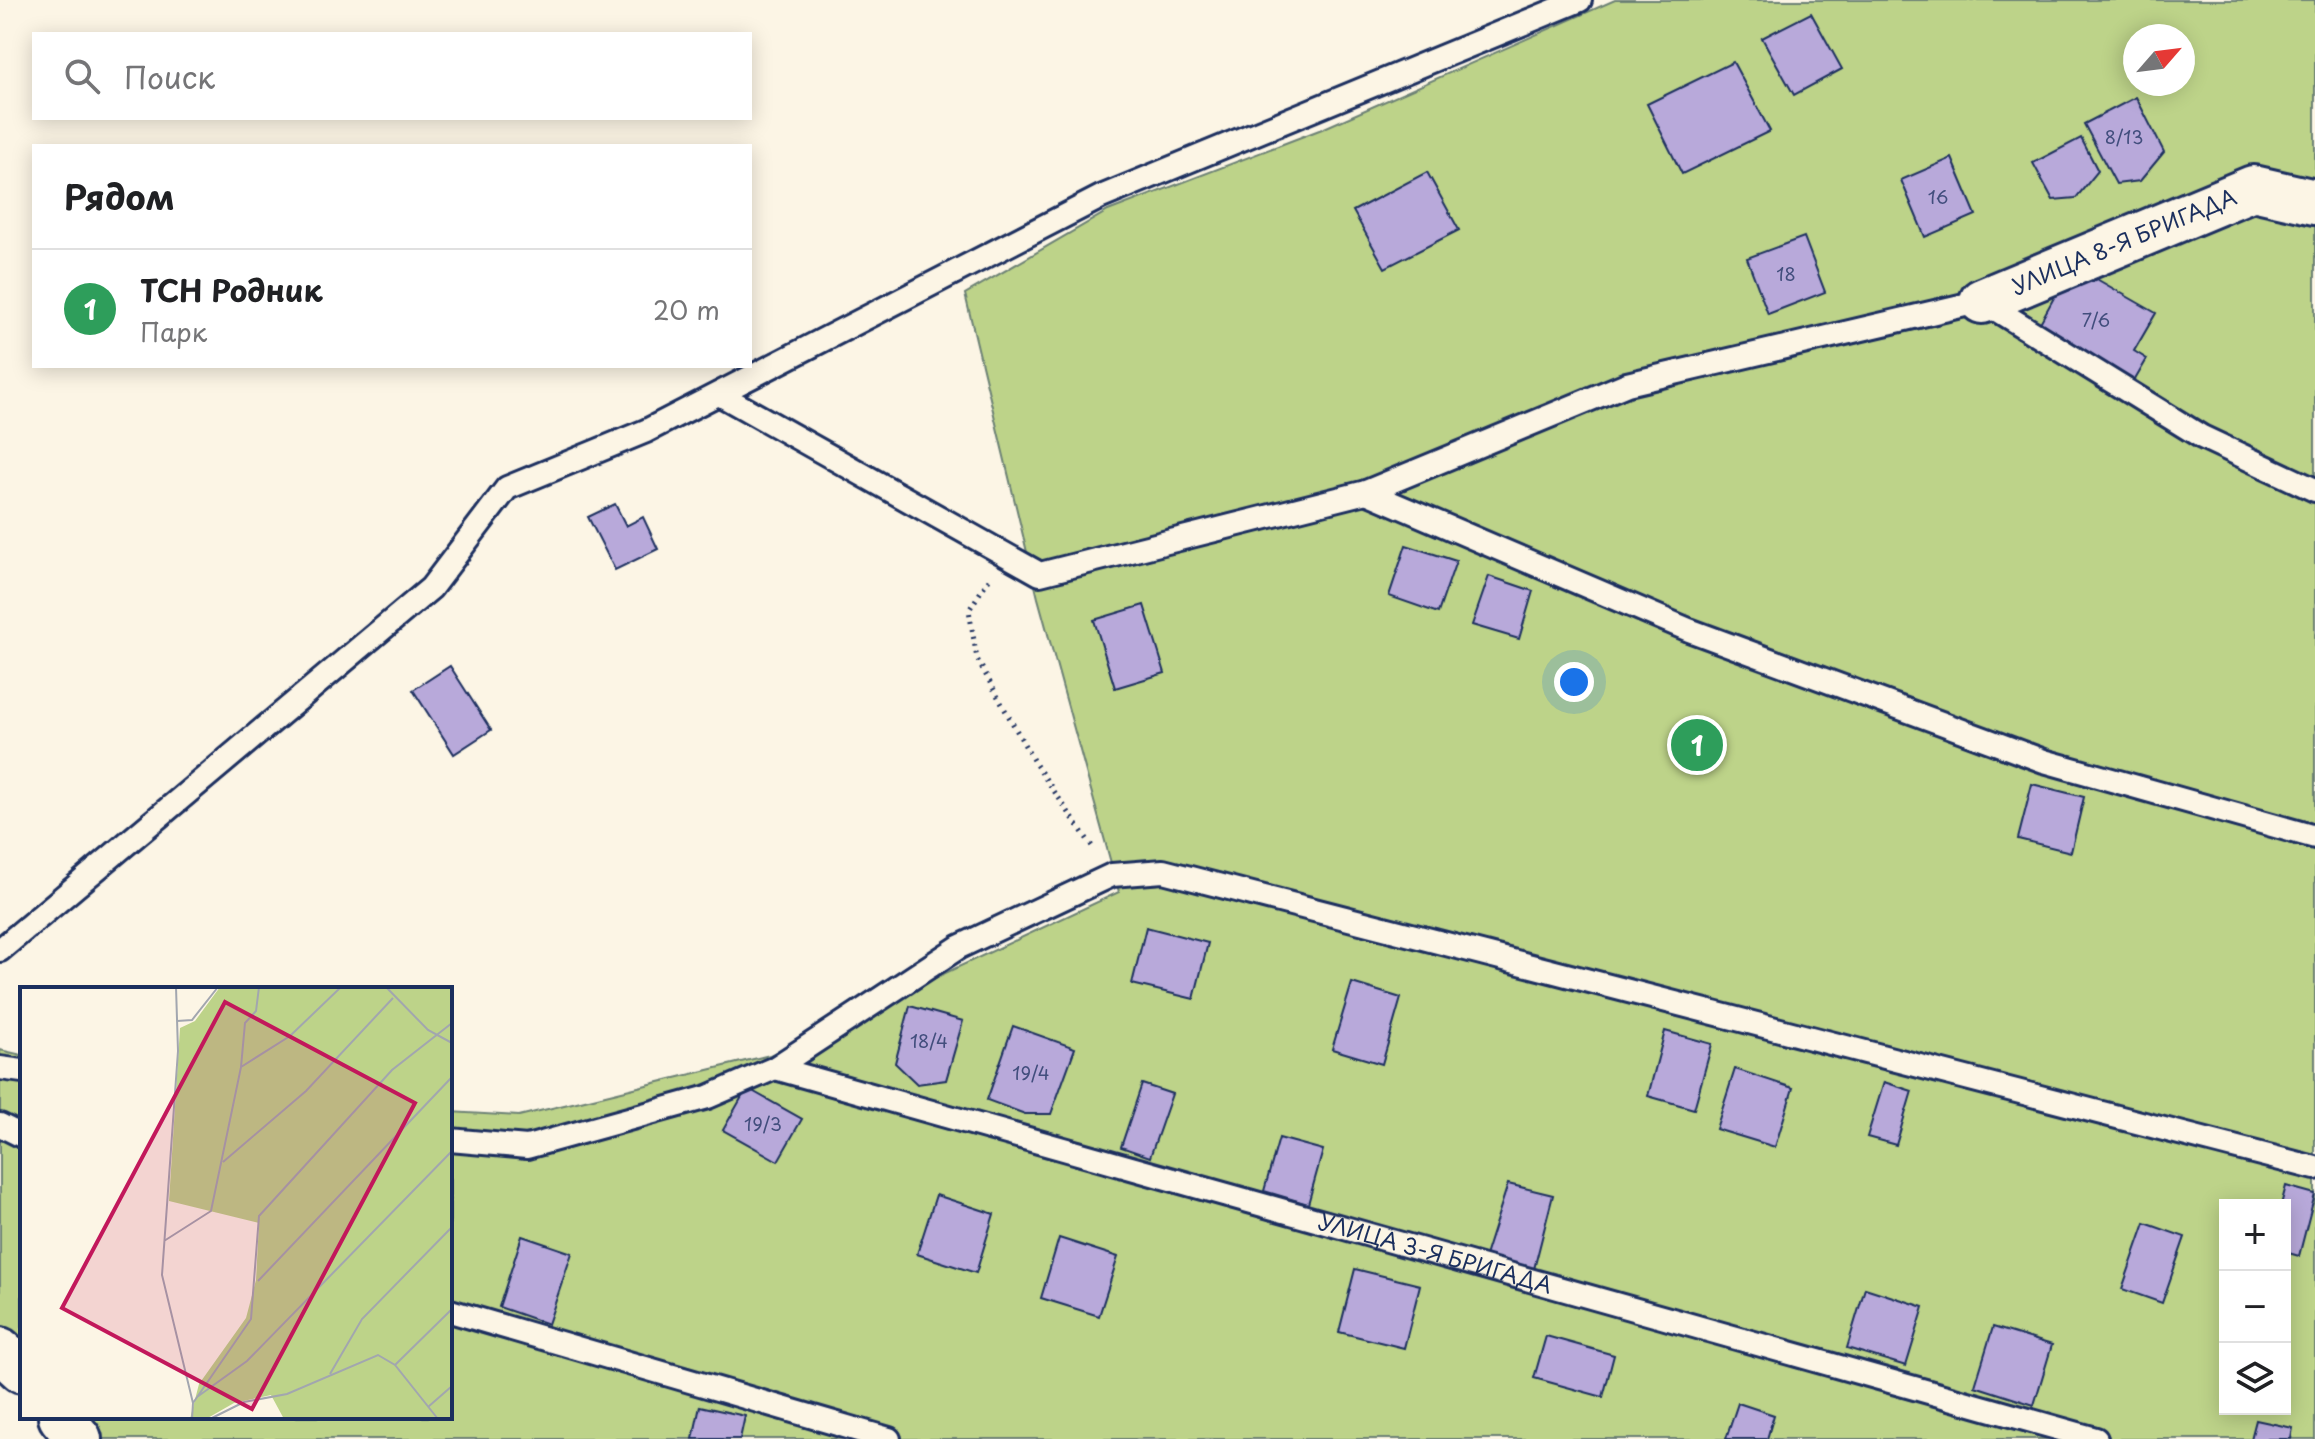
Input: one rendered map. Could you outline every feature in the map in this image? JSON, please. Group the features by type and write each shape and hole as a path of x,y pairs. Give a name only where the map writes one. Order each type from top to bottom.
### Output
{"street":[{"name":"УЛИЦА 8-Я БРИГАДА","path":"1982,301 2253,188 2315,202"},
{"path":"0,1350 20,1368"},
{"path":"63,1419 79,1439"}],"lane":[{"path":"0,950 431,588 507,488 646,431 1101,197 1580,0"},
{"path":"719,394 1040,574 1366,492 1627,384 1982,301 2202,437 2315,490"},
{"path":"1366,492 1689,630 2044,761 2315,837"},
{"path":"452,1140 527,1147 708,1097 775,1068 959,947 1112,875 1163,871 2315,1168"},
{"path":"0,1068 20,1071"},
{"name":"УЛИЦА 3-Я БРИГАДА","path":"775,1068 2096,1439"},
{"path":"0,1125 20,1135"},
{"path":"452,1312 889,1439"}],"path":[{"path":"1005,555 969,610 977,659 1034,762 1112,875"}],"green space":[{"path":"1615,0 2315,0 2315,1439 85,1439 68,1419 452,1419 452,1112 519,1116 770,1055 1119,892 1038,598 965,294 1108,211 1322,129"},
{"path":"0,1050 20,1055 20,1363 0,1338"}],"building":[{"path":"1811,13 1842,69 1794,95 1762,38"},
{"path":"1733,62 1770,131 1682,174 1647,104"},
{"path":"2136,97 2164,152 2140,181 2116,184 2084,124"},
{"path":"2081,138 2098,171 2076,198 2053,200 2033,163"},
{"path":"1952,158 1976,215 1925,237 1901,180"},
{"path":"1427,172 1459,230 1385,268 1353,211"},
{"path":"1804,237 1825,292 1768,314 1747,258"},
{"path":"2072,265 2156,313 2134,351 2147,359 2132,385 2036,330"},
{"path":"615,504 626,526 643,517 658,549 615,570 588,517"},
{"path":"1406,545 1456,561 1438,613 1389,596"},
{"path":"1489,576 1533,591 1519,639 1472,625"},
{"path":"1144,605 1165,673 1115,688 1094,620"},
{"path":"450,666 491,730 454,754 413,690"},
{"path":"2032,784 2084,797 2071,852 2018,839"},
{"path":"1146,927 1208,943 1194,999 1132,984"},
{"path":"1352,983 1401,998 1382,1064 1332,1049"},
{"path":"910,1006 963,1021 946,1080 917,1084 895,1063"},
{"path":"1013,1026 1075,1048 1051,1114 1025,1114 987,1100"},
{"path":"1665,1031 1712,1044 1694,1109 1648,1096"},
{"path":"1735,1069 1793,1088 1775,1147 1716,1129"},
{"path":"1884,1082 1912,1091 1896,1145 1867,1137"},
{"path":"1142,1084 1172,1094 1150,1157 1121,1147"},
{"path":"747,1088 802,1119 778,1161 723,1130"},
{"path":"1279,1138 1323,1150 1308,1204 1264,1191"},
{"path":"1508,1184 1553,1195 1534,1269 1485,1256"},
{"path":"2286,1186 2315,1194 2299,1256 2291,1254 2291,1199 2283,1199"},
{"path":"936,1195 994,1214 976,1273 917,1254"},
{"path":"2145,1223 2185,1237 2162,1303 2122,1289"},
{"path":"522,1236 572,1253 548,1324 499,1307"},
{"path":"1059,1238 1118,1257 1099,1316 1041,1298"},
{"path":"1355,1269 1420,1285 1404,1348 1339,1332"},
{"path":"1865,1288 1924,1307 1906,1366 1847,1348"},
{"path":"1993,1327 2052,1345 2034,1405 1975,1386"},
{"path":"1546,1336 1614,1355 1603,1397 1534,1378"},
{"path":"1738,1403 1774,1415 1767,1439 1726,1439"},
{"path":"700,1406 745,1416 740,1439 693,1439"},
{"path":"2256,1420 2293,1428 2291,1439 2251,1439"}],"place":[{"name":"ТСН Родник","path":"1697,745"}]}
